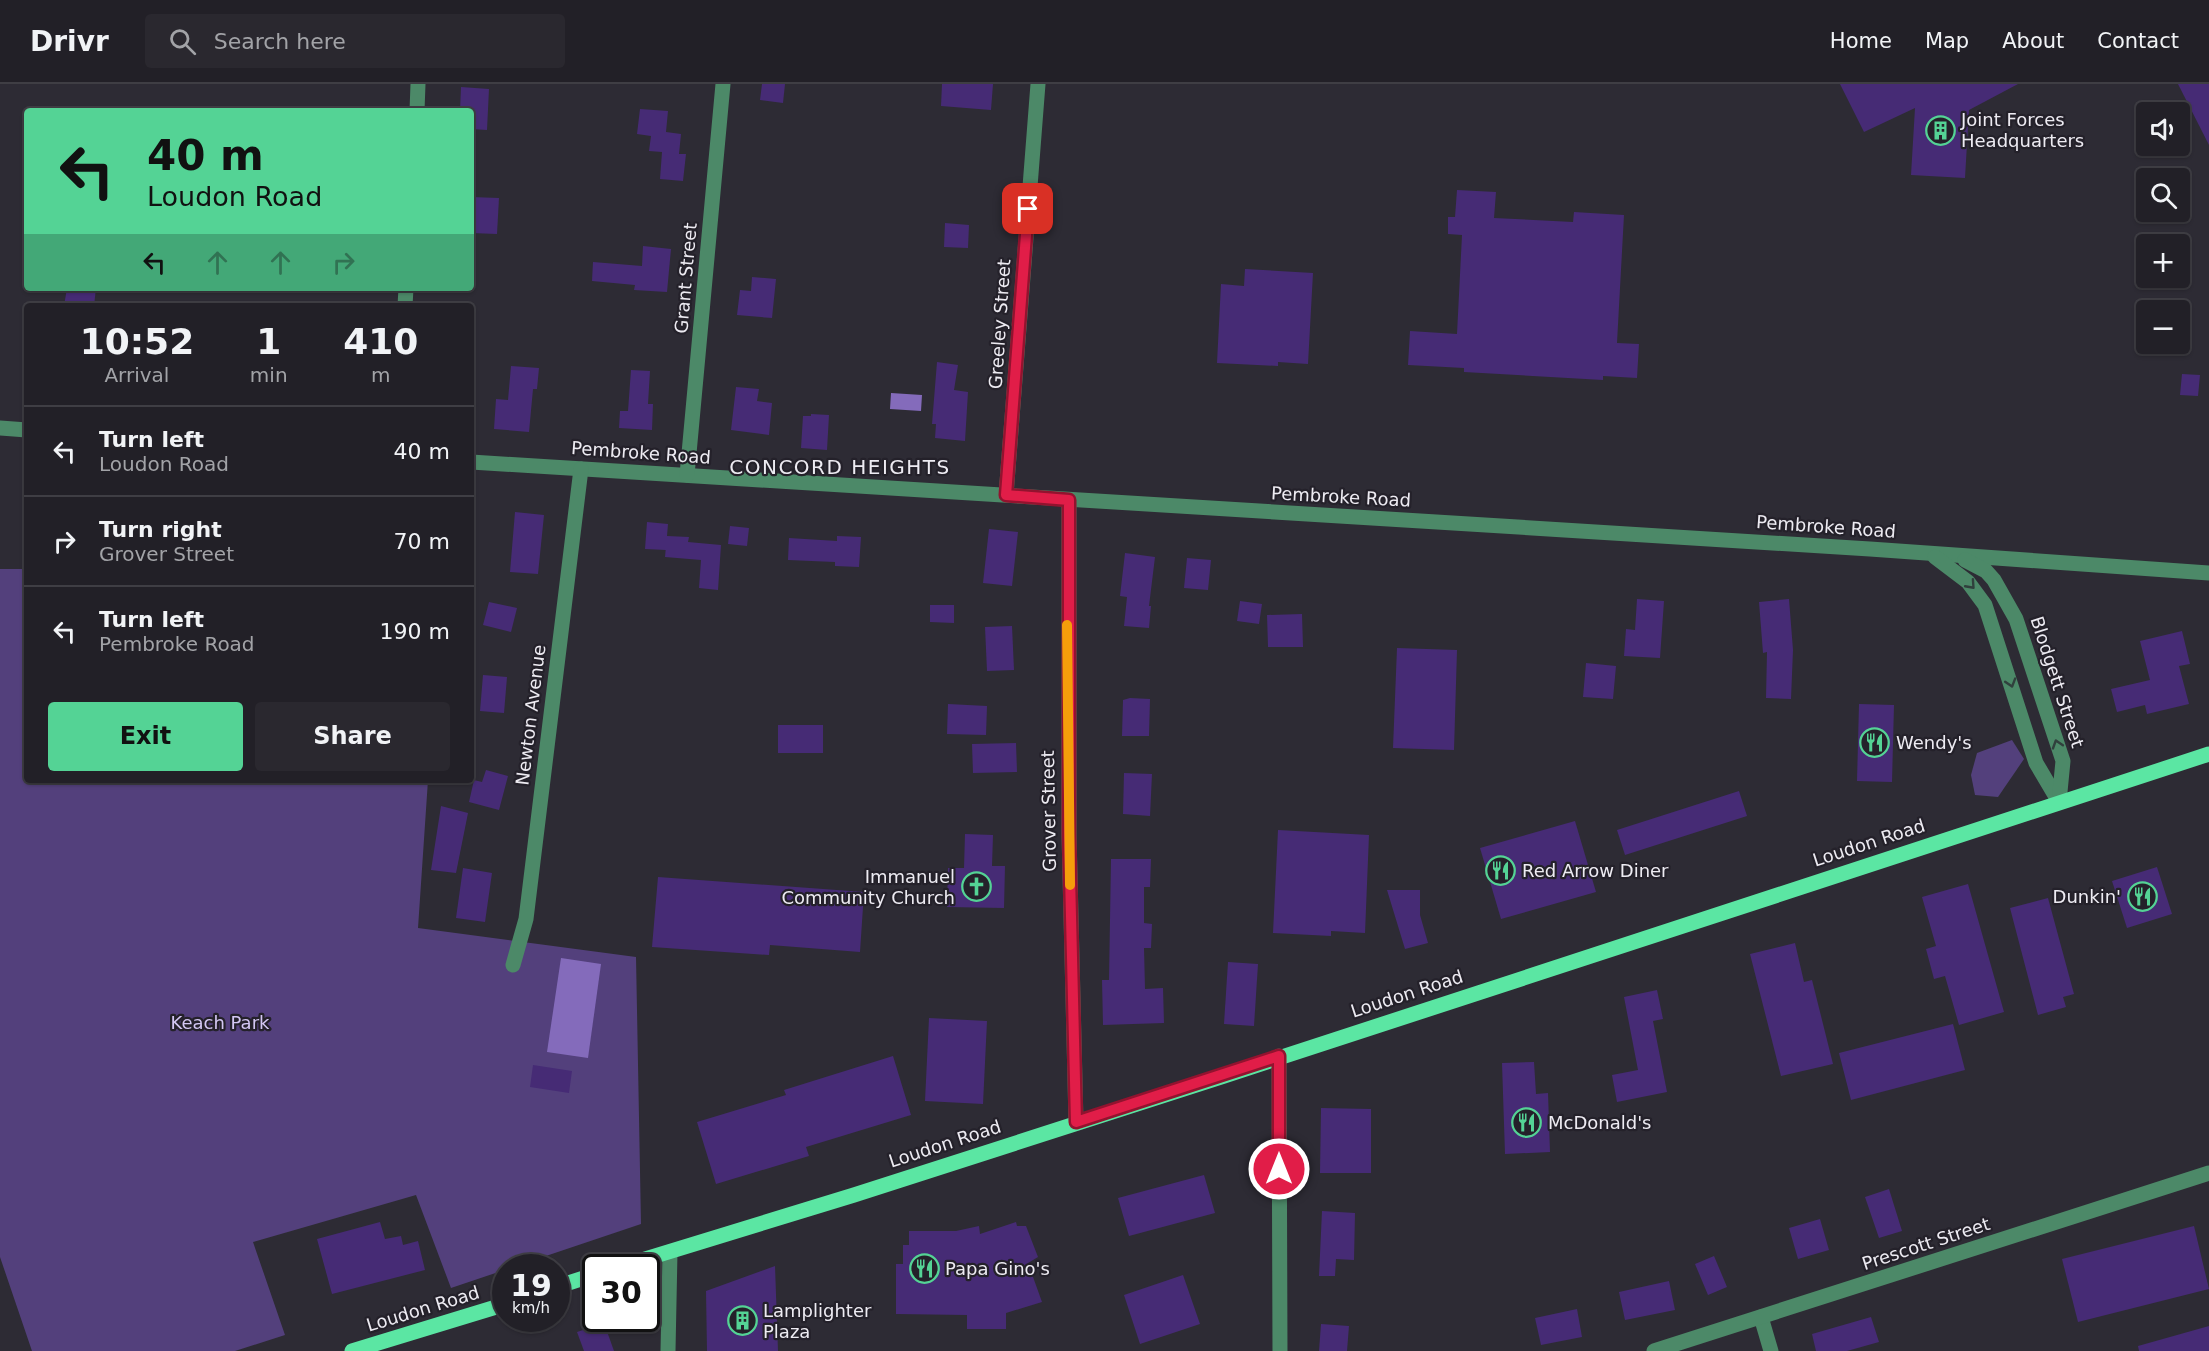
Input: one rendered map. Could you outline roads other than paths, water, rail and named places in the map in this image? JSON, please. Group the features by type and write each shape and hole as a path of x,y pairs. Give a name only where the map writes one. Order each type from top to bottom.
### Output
{"main road":[{"name":"Loudon Road","path":"660,1255 2209,754"},
{"name":"Loudon Road","path":"352,1351 492,1308"}],"street":[{"path":"417,108 418,84"},
{"name":"Grant Street","path":"687,475 723,84"},
{"name":"Greeley Street","path":"1006,495 1038,84"},
{"path":"0,428 24,430"},
{"name":"Pembroke Road","path":"474,462 2209,573"},
{"name":"Newton Avenue","path":"513,965 526,919 581,469"},
{"name":"Grover Street","path":"1069,500 1069,834 1076,1122"},
{"path":"1933,555 1968,582 1985,605 2036,763 2058,802"},
{"name":"Blodgett Street","path":"1933,555 1976,564 1994,580 2007,599 2063,761 2058,802"},
{"path":"1279,1056 1280,1351"},
{"name":"Prescott Street","path":"1654,1351 2209,1173"},
{"path":"668,1351 670,1252"},
{"path":"1761,1317 1771,1351"}],"place":[{"name":"Joint Forces Headquarters","path":"1940,130"},
{"name":"Wendy's","path":"1875,743"},
{"name":"Red Arrow Diner","path":"1501,871"},
{"name":"Immanuel Community Church","path":"976,887"},
{"name":"Dunkin'","path":"2142,897"},
{"name":"McDonald's","path":"1527,1123"},
{"name":"Papa Gino's","path":"924,1269"},
{"name":"Lamplighter Plaza","path":"742,1321"}],"district":[{"name":"CONCORD HEIGHTS","path":"840,467"}],"park label":[{"name":"Keach Park","path":"220,1023"}]}
